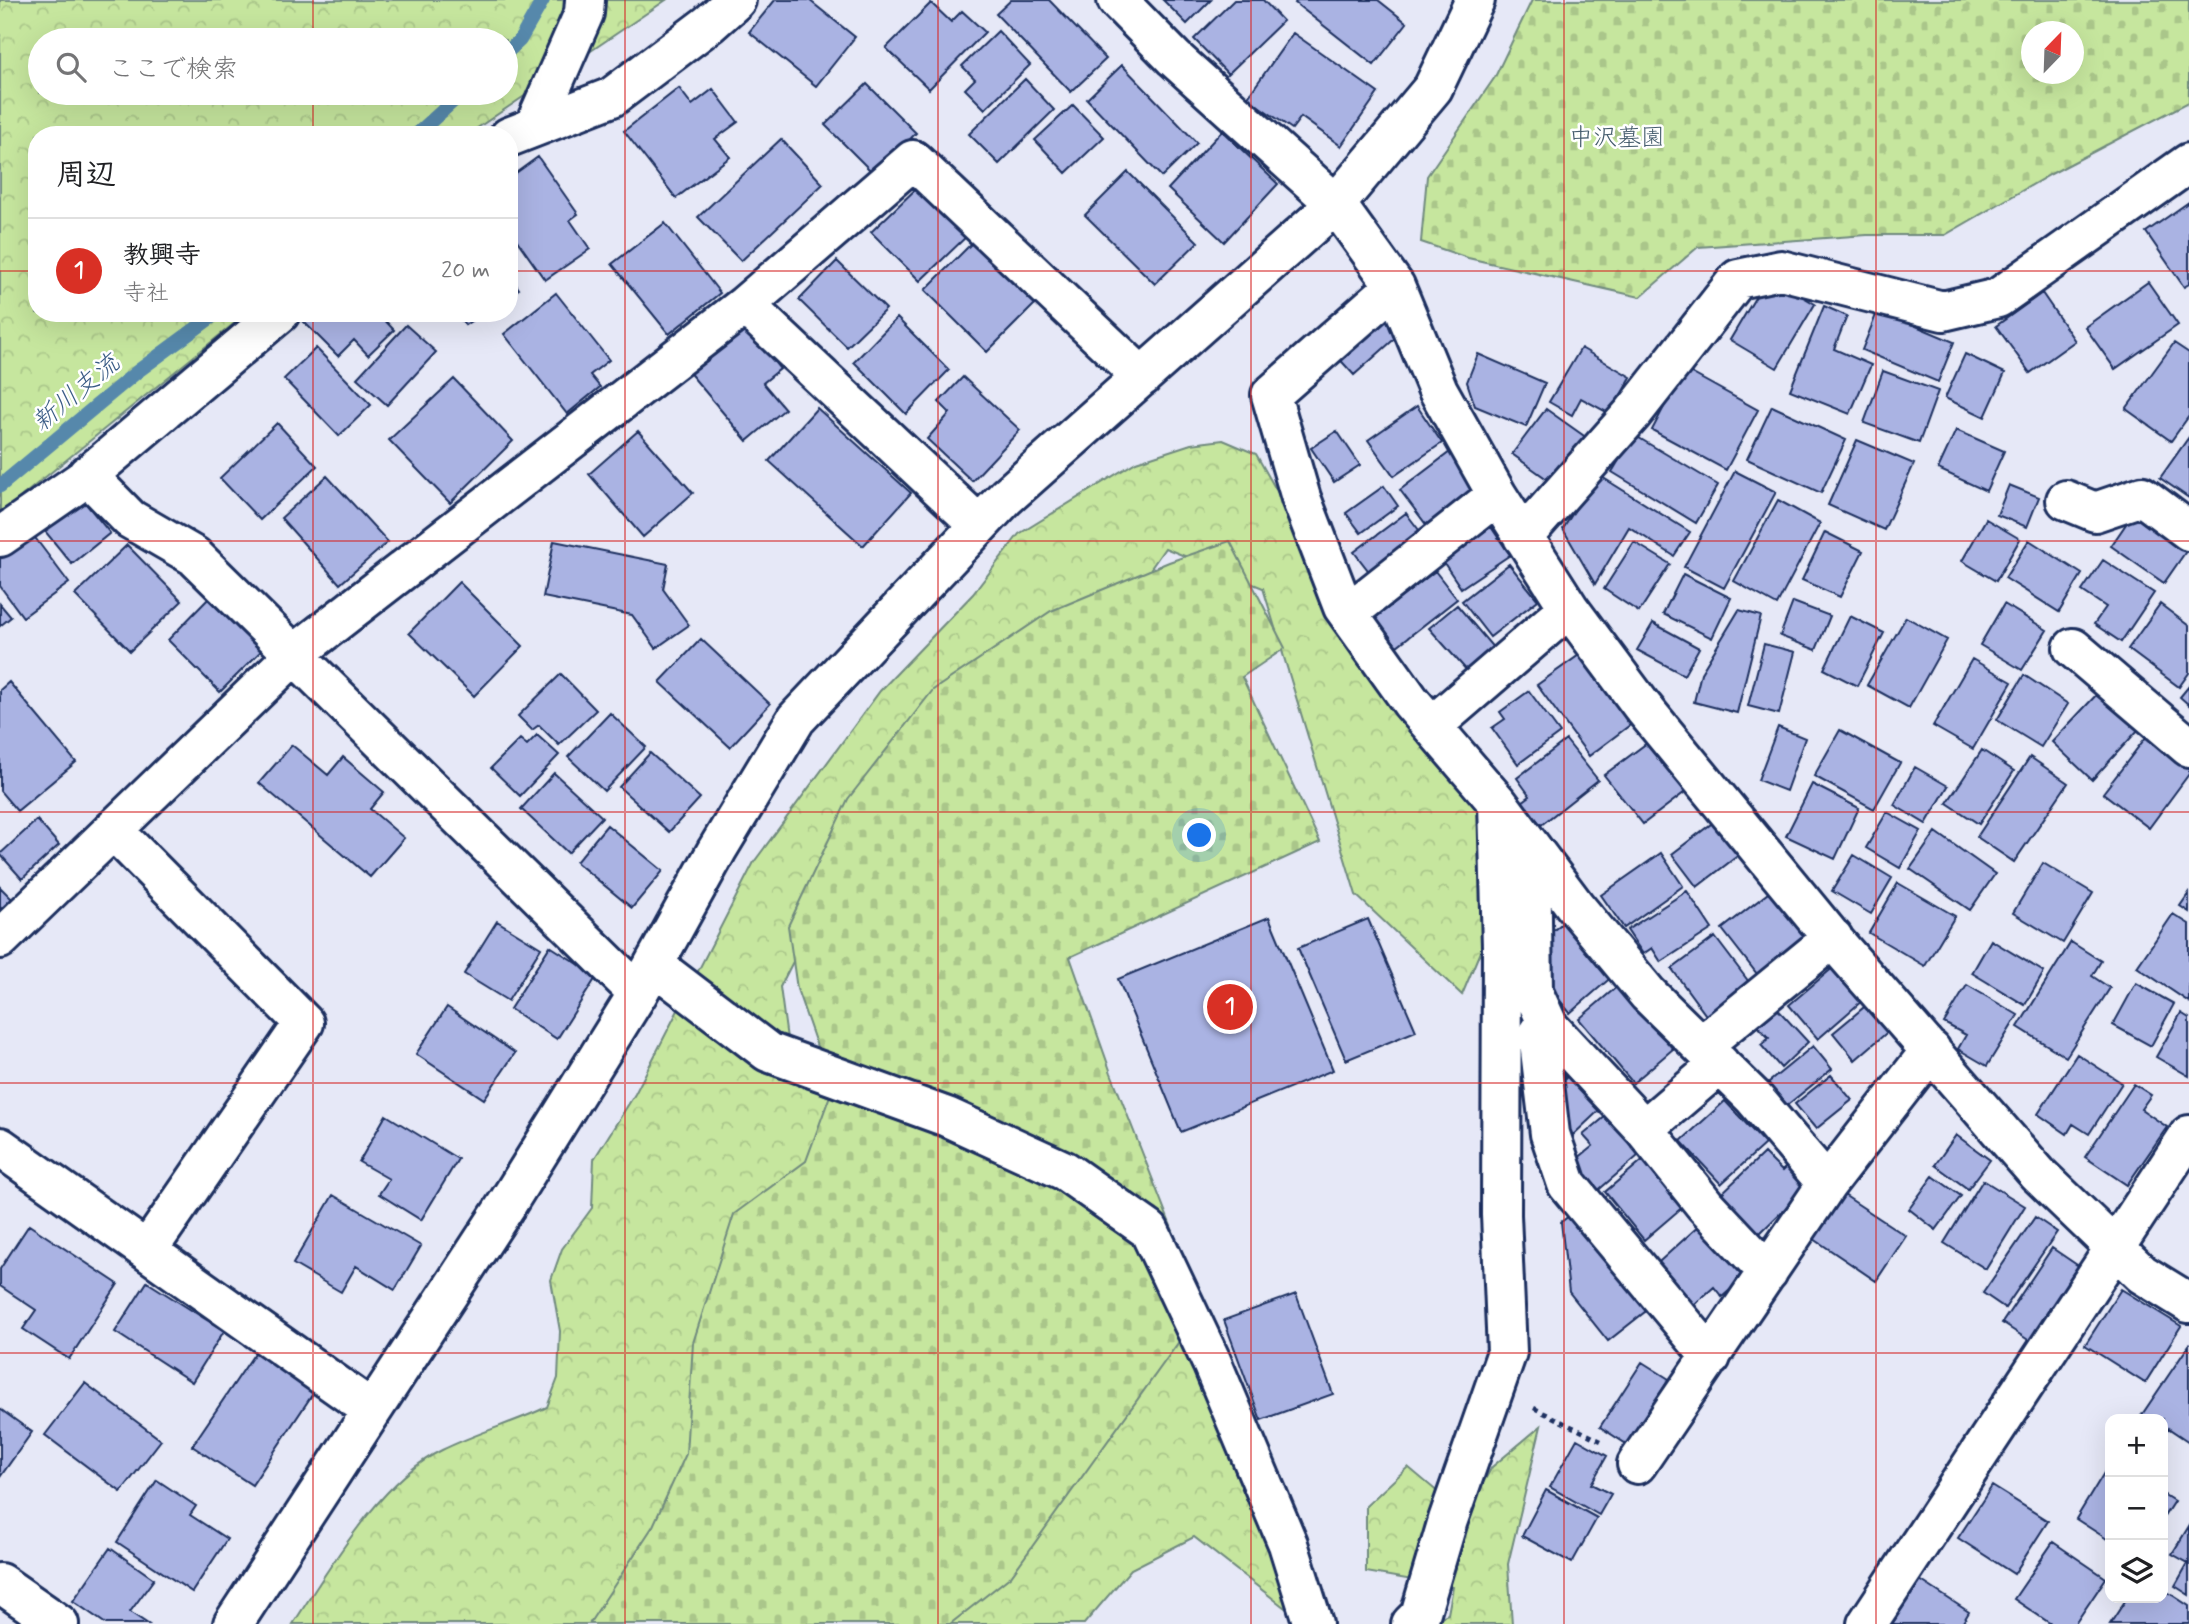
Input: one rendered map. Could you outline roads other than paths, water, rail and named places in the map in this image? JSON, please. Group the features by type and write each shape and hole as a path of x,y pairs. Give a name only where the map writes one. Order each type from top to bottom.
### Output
{"street":[{"path":"522,132 584,13 584,0"},
{"path":"522,132 612,97 709,24 736,0"},
{"path":"1117,0 1174,58 1336,204 1395,286 1438,390 1497,495 1569,608 1641,705 1833,938 2039,1174 2142,1274 2189,1303"},
{"path":"233,1624 499,1216 646,979 717,850 796,719 1006,497 1336,204 1433,88 1475,0"},
{"path":"0,939 296,653 745,305 914,160 1142,377"},
{"path":"1523,537 1633,413 1738,279 1780,270 1943,311 1998,298 2189,163"},
{"path":"1395,286 1271,395 1301,498 1348,613 1432,726 1498,803 1575,906 1648,995 1753,1097 1827,1184"},
{"path":"745,305 979,525"},
{"path":"0,537 88,475 269,322"},
{"path":"88,475 130,519 194,556 646,979 768,1052 947,1116 1065,1171 1149,1230 1212,1363 1288,1544 1313,1624"},
{"path":"1348,613 1497,495"},
{"path":"2066,500 2095,512 2142,496 2189,531"},
{"path":"1432,726 1569,608"},
{"path":"2073,648 2189,747"},
{"path":"1411,1624 1420,1615 1448,1520 1507,1352 1501,1215 1502,947 1498,803"},
{"path":"113,830 304,1023 148,1251"},
{"path":"1531,848 1534,992 1549,1027 1644,1129 1705,1205 1768,1272"},
{"path":"1644,1129 1710,1055 1833,938"},
{"path":"1549,1027 1538,1033 1550,1134 1567,1184 1711,1357"},
{"path":"1637,1464 1827,1184 1931,1051"},
{"path":"1867,1624 2189,1135"},
{"path":"0,1147 372,1410"},
{"path":"0,1583 59,1624"}],"waterway":[{"name":"新川支流","path":"518,42 543,0"},
{"name":"新川支流","path":"426,126 449,105"},
{"name":"新川支流","path":"0,486 138,371 205,322"}],"place":[{"name":"教興寺","path":"1230,1007"}],"park label":[{"name":"中沢墓園","path":"1617,137"}]}
